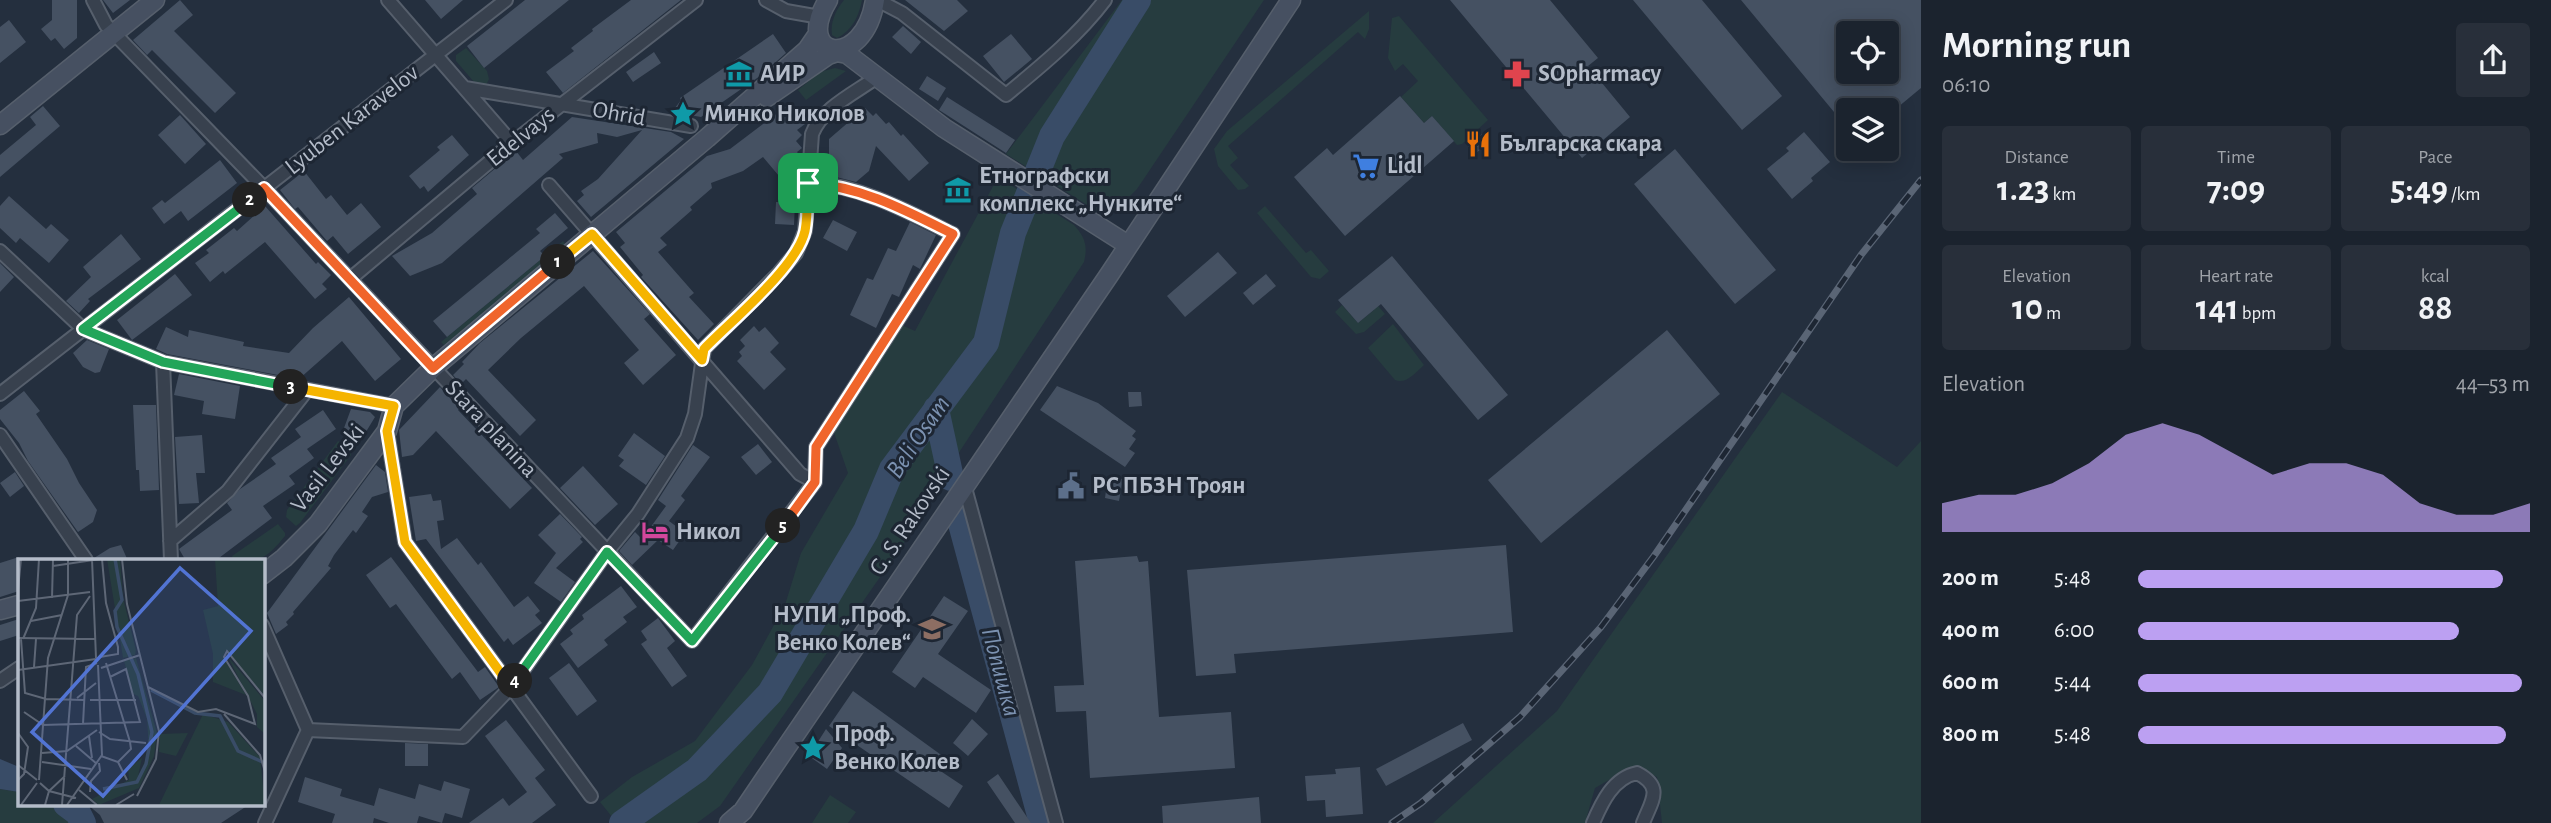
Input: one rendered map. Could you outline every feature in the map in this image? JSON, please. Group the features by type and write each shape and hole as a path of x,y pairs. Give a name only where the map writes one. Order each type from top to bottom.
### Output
{"street":[{"name":"Stara planina","path":"93,0 100,15 114,33 692,641 815,482"},
{"path":"0,125 155,0"},
{"path":"387,0 512,143"},
{"name":"Lyuben Karavelov","path":"0,394 506,0"},
{"name":"Edelvays","path":"350,279 512,143 696,0"},
{"path":"766,0 786,10 799,11 819,26 821,43 828,49 855,58 944,128 1128,245"},
{"path":"0,251 83,329 163,362 394,406 433,368 707,138 807,50 828,0"},
{"path":"898,94 867,58 862,42 876,0 902,13 1006,95 1067,42 1093,17 1105,0"},
{"name":"G. S. Rakovski","path":"729,823 743,811 758,789 1128,245 1290,0"},
{"path":"707,138 837,51 846,49 864,31"},
{"path":"308,730 463,737 511,687 607,552 638,514 687,438 695,414 704,349 796,253 805,231 812,134 816,125 825,114 877,76"},
{"name":"Ohrid","path":"465,89 691,125"},
{"path":"549,185 800,474 815,482 816,447 953,234 884,201 830,184 808,183"},
{"path":"163,362 171,559"},
{"path":"170,541 228,491 307,390"},
{"name":"Vasil Levski","path":"264,573 284,558 318,524 387,431 394,406"},
{"path":"387,431 405,542 591,796"},
{"path":"0,435 85,559"},
{"path":"964,484 1056,823"},
{"path":"0,610 18,605"},
{"path":"264,630 308,730 265,823"},
{"path":"0,681 18,669"},
{"path":"1593,823 1601,804 1623,776 1637,773 1652,784 1654,793 1643,823"}],"green space":[{"path":"844,0 862,0 854,22 837,38 832,35 832,25"},
{"path":"1122,0 1264,0 1137,189 1122,204 1111,199 1100,213 1006,154"},
{"path":"1369,11 1369,29 1365,39 1358,32 1228,146 1238,158 1230,165 1249,186 1238,190 1218,166 1214,149 1227,131"},
{"path":"1399,16 1488,120 1462,144 1457,145 1432,116 1424,123 1401,97 1418,81 1403,64 1395,71 1388,58 1392,18"},
{"path":"466,48 487,71 489,79 486,85 474,82 456,61 456,55"},
{"path":"835,68 846,71 806,100 798,90 820,72"},
{"path":"998,177 1074,225 1085,242 1084,262 958,454 929,507 720,806 697,823 617,823 600,802 632,777 695,741 752,665 785,605 801,553 848,473 831,424 897,323 915,331"},
{"path":"1265,206 1306,253 1311,250 1329,271 1320,279 1311,277 1257,213"},
{"path":"563,241 566,245 444,345 441,342"},
{"path":"1360,285 1385,314 1364,332 1356,334 1335,312 1342,305 1358,323 1374,310"},
{"path":"1393,324 1424,365 1403,381 1395,380 1368,348"},
{"path":"1782,392 1897,467 1921,441 1921,823 1662,823 1657,777 1633,766 1595,788 1585,823 1433,823 1557,711"},
{"path":"338,441 350,448 351,455 296,526 286,517 287,510"},
{"path":"962,516 968,520 1055,823 1037,823 965,577 957,523"},
{"path":"278,524 285,533 273,550 263,557 233,559 232,556"},
{"path":"0,789 18,792 18,806 51,806 94,823 0,823"},
{"path":"830,795 856,812 848,823 812,823"}],"water":[{"path":"0,759 18,767 18,792 0,789"}],"building":[{"path":"52,0 77,0 77,38 64,49 55,38 51,41 41,29 52,20"},
{"path":"103,0 130,0 113,13"},
{"path":"180,0 193,15 174,31 236,93 215,113 152,50 147,55 133,40"},
{"path":"425,0 463,0 441,19"},
{"path":"525,0 569,0 484,68 467,46"},
{"path":"631,0 681,0 563,93 546,72 574,51 571,48 593,31 592,29"},
{"path":"905,0 957,0 968,11 944,31"},
{"path":"1450,0 1550,0 1598,58 1588,66 1630,117 1582,158"},
{"path":"1633,0 1702,0 1782,96 1742,130"},
{"path":"1741,0 1921,0 1921,88 1899,106 1899,98 1854,96 1836,98 1834,112"},
{"path":"9,20 26,42 0,63 0,27"},
{"path":"903,26 921,42 911,54 892,37"},
{"name":"АИР","path":"773,34 786,53 760,76 701,117 672,112 680,98"},
{"path":"1011,34 1032,59 1004,82 983,56"},
{"path":"654,52 661,63 633,82 626,72"},
{"path":"927,76 946,88 938,101 919,89"},
{"name":"Lidl","path":"1400,96 1424,123 1432,116 1454,141 1345,236 1294,177 1327,148 1333,155"},
{"path":"947,97 1015,140 1006,153 939,110"},
{"path":"788,105 805,124 797,130 802,135 796,141 802,148 797,152 801,157 779,176 763,157 743,171 711,183 712,188 690,207 692,210 660,238 667,245 658,252 694,293 689,297 714,324 698,340 641,277 643,275 620,247 625,243 616,232 707,156 730,149"},
{"path":"43,106 60,126 0,177 0,155 36,125 30,117"},
{"path":"865,108 873,116 876,113 886,124 889,122 901,136 903,134 929,163 909,181 876,146 869,171 856,182 836,177 829,169 829,139"},
{"path":"180,115 206,144 185,164 158,135"},
{"path":"572,117 671,132 684,139 591,217 577,201 584,195 581,191 598,179 642,130 617,137 597,133 598,143 559,154 563,158 442,263 410,276 392,256 432,233 477,194 472,188 516,151 523,160"},
{"path":"1804,132 1830,162 1792,199 1767,169 1789,151 1786,148"},
{"name":"Българска скара","path":"1482,134 1489,142 1475,154 1468,146"},
{"path":"452,135 469,155 428,192 424,186 420,189 409,176 440,150 437,147"},
{"path":"1675,149 1776,270 1735,304 1634,184"},
{"path":"220,160 237,183 188,221 181,211 164,224 152,208 162,200 165,203"},
{"path":"304,171 326,199 331,195 347,215 361,203 381,227 348,254 333,236 327,241 280,190"},
{"path":"9,196 46,229 51,224 69,240 49,263 20,238 16,243 0,228 0,206"},
{"path":"776,202 795,203 794,225 775,224"},
{"path":"265,206 316,264 318,262 331,275 322,284 327,289 315,299 265,242 225,274 223,271 210,282 195,263 209,253 206,250 234,228 237,231"},
{"path":"555,213 568,228 540,251 545,256 447,337 433,321 540,233 536,229"},
{"path":"833,220 857,232 847,251 823,238"},
{"path":"910,222 936,235 920,269 913,265 899,297 892,294 876,328 850,315 867,278 873,280 888,248 896,251"},
{"path":"121,234 141,259 88,299 90,301 79,313 66,301 91,277 83,267"},
{"path":"593,251 650,314 644,319 676,355 643,385 624,363 639,350 584,286 521,338 488,370 536,420 520,436 466,379 461,384 453,375 480,343"},
{"path":"1218,252 1237,273 1185,317 1167,296"},
{"path":"1392,256 1508,395 1478,420 1381,304 1358,323 1338,300"},
{"path":"0,263 14,277 0,292"},
{"path":"175,274 192,295 132,340 117,320"},
{"path":"1266,274 1276,286 1253,305 1243,293"},
{"path":"349,297 401,359 375,381 342,341 299,379 167,354 156,349 166,327 188,337 189,330 244,342 243,346 289,353"},
{"path":"754,326 759,332 765,327 779,343 770,352 786,369 764,390 737,361 742,356 739,352 745,346 740,340"},
{"path":"1667,330 1720,394 1541,543 1488,480"},
{"path":"87,340 109,349 100,372 95,373 83,367 73,353"},
{"path":"179,374 240,386 235,419 202,414 204,401 174,395"},
{"path":"1057,386 1098,403 1136,431 1132,436 1136,439 1129,449 1135,453 1125,467 1040,410"},
{"path":"440,387 458,410 532,488 510,509 436,431 413,455 402,457 399,430"},
{"path":"24,391 40,411 36,414 97,510 93,522 78,532 0,419 0,410"},
{"path":"1128,392 1141,392 1142,406 1129,407"},
{"path":"133,405 156,405 159,490 140,491 139,470 136,470"},
{"path":"351,409 370,412 375,417 361,440 344,428"},
{"path":"323,410 336,429 307,449 314,458 289,476 295,484 263,506 272,518 218,559 185,559 179,549 232,510 227,503 240,489 276,464 271,458 301,437 295,429"},
{"path":"634,433 665,456 646,485 619,466 624,460 618,456"},
{"path":"202,435 205,473 196,473 199,503 179,504 175,437"},
{"path":"758,444 772,462 756,475 741,457"},
{"path":"693,445 710,457 681,496 685,500 669,521 685,533 673,550 658,540 632,565 619,551 635,532 642,539 666,506 658,500"},
{"path":"376,465 385,472 388,492 372,497 362,512 368,516 356,533 353,530 334,555 328,566 331,568 293,612 286,622 288,625 276,634 267,613"},
{"path":"583,466 618,504 595,525 560,488"},
{"path":"15,472 24,486 10,497 0,483"},
{"path":"1108,477 1123,479 1119,501 1105,498"},
{"path":"431,494 433,501 441,500 444,520 437,521 441,549 457,538 478,565 481,562 514,607 528,596 540,611 535,615 542,623 513,645 508,638 504,642 426,539 416,541 409,497"},
{"path":"560,514 582,537 580,539 583,542 556,568 575,582 561,602 534,583 556,553 538,535"},
{"path":"121,545 127,559 94,559 110,548"},
{"path":"1506,545 1513,632 1234,654 1236,673 1196,676 1187,570"},
{"path":"1137,556 1139,562 1148,561 1159,717 1231,712 1235,768 1090,778 1086,711 1056,712 1054,686 1084,685 1075,561"},
{"path":"19,557 18,591 0,597 0,563"},
{"path":"391,557 478,672 485,667 499,687 480,700 460,672 452,679 396,604 390,608 366,575"},
{"path":"621,586 637,607 623,617 627,622 604,640 608,645 578,668 560,644 573,634 570,630 584,619 582,615"},
{"path":"944,596 968,611 938,654 991,690 976,713 923,677 915,688 892,672"},
{"path":"658,618 675,641 667,648 687,676 672,687 641,644 647,640 641,631"},
{"path":"18,619 18,635 0,641 0,625"},
{"path":"569,663 597,701 577,716 549,678"},
{"path":"853,691 944,757 936,768 963,786 949,808 829,726"},
{"path":"972,719 988,734 968,756 953,743"},
{"path":"506,720 545,770 535,778 556,805 532,823 469,823 503,798 509,806 527,792 485,736"},
{"path":"1463,723 1472,740 1386,786 1376,769"},
{"path":"826,729 842,748 827,769 809,756"},
{"path":"405,743 428,744 428,766 405,766"},
{"path":"1360,767 1363,814 1326,817 1325,800 1307,801 1305,776 1336,774 1335,769"},
{"path":"998,774 1031,823 1015,823 987,782"},
{"path":"305,777 342,789 340,796 374,806 379,788 415,799 419,784 441,791 444,781 470,789 462,818 445,813 442,823 419,816 417,823 389,823 374,818 373,823 332,823 335,814 298,802"},
{"path":"1259,797 1261,823 1163,823 1162,806"},
{"path":"89,806 247,806 221,823 104,823 100,815"}],"waterway":[{"name":"Beli Osam","path":"622,823 697,770 770,693 866,531 892,469 986,343 1013,233 1052,136 1138,0"},
{"name":"Попишка","path":"936,409 951,478"},
{"name":"Попишка","path":"960,520 1042,823"},
{"name":"Beli Osam","path":"69,806 78,813 83,823"}],"railway":[{"path":"1392,823 1421,803 1520,717 1601,627 1654,556 1861,255 1921,180"}],"place":[{"name":"АИР","path":"739,74"},
{"name":"SOpharmacy","path":"1517,74"},
{"name":"Минко Николов","path":"683,114"},
{"name":"Българска скара","path":"1478,144"},
{"name":"Lidl","path":"1366,166"},
{"name":"Етнографски комплекс „Нунките“","path":"958,190"},
{"name":"РС ПБЗН Троян","path":"1071,486"},
{"name":"Никол","path":"655,532"},
{"name":"НУПИ „Проф. Венко Колев“","path":"932,629"},
{"name":"Проф. Венко Колев","path":"813,748"}],"route":[{"path":"808,183 830,184 884,201 953,234 816,447 815,482 692,641 607,552 511,687 405,542 387,431 394,406 163,362 83,329 264,188 433,368 592,234 702,360 704,349 796,253 805,231 808,183"}]}
